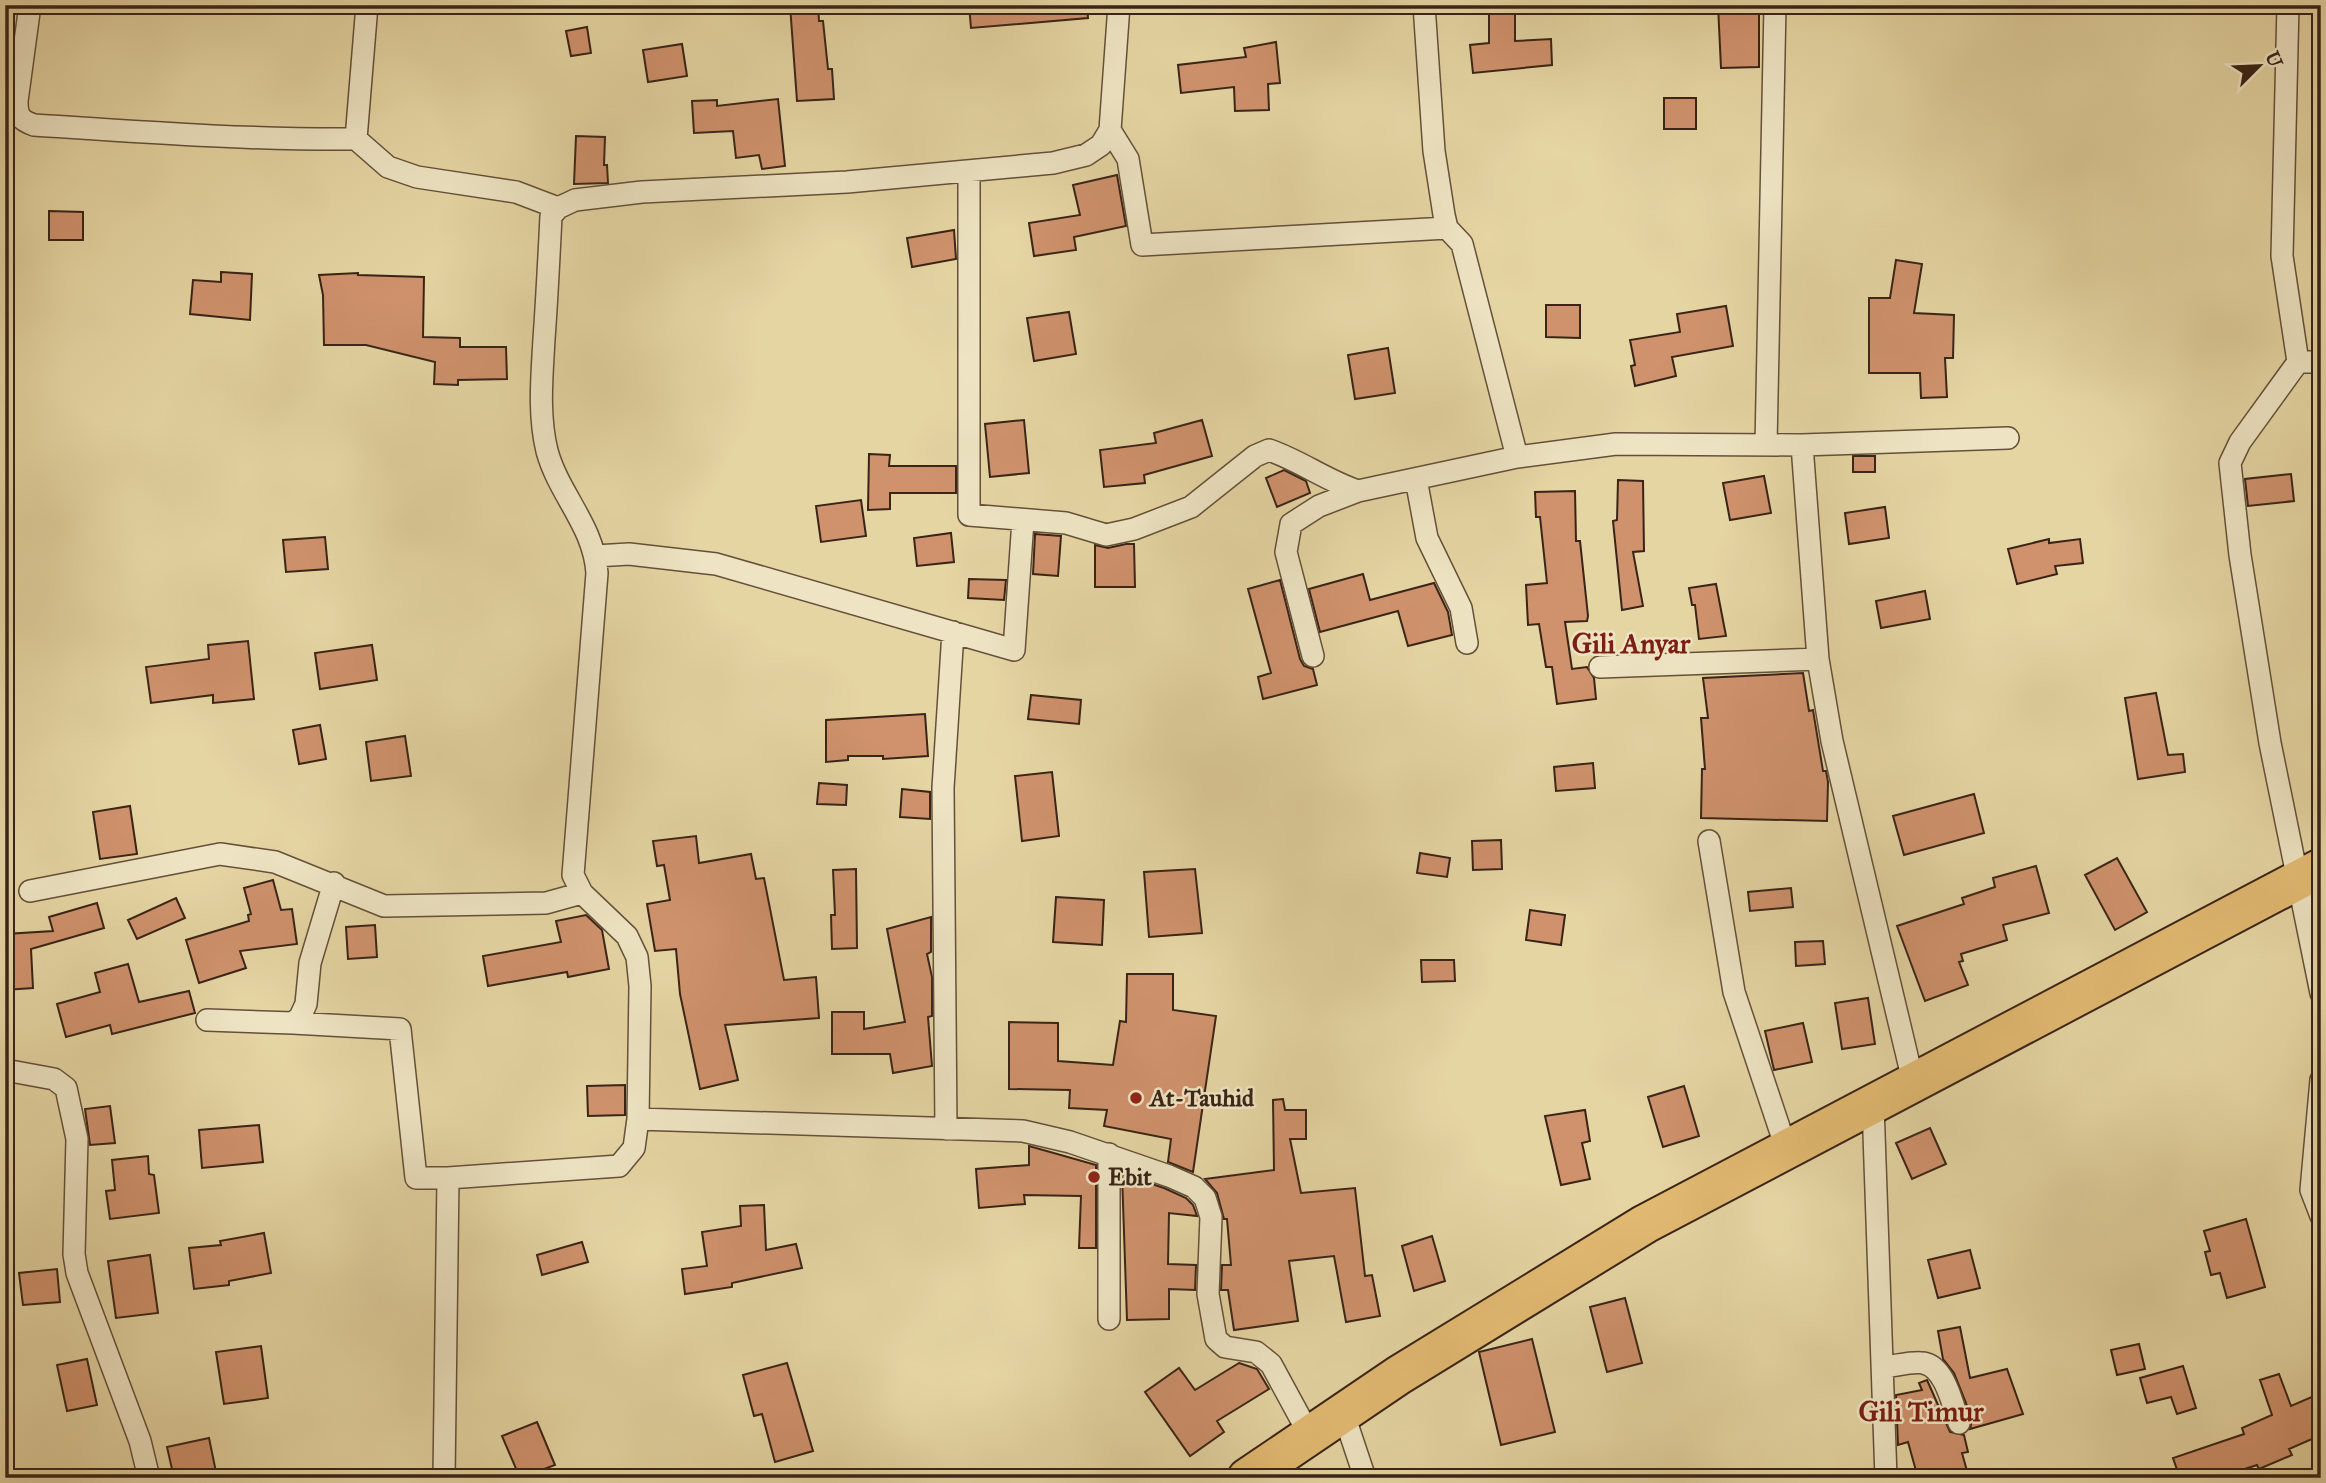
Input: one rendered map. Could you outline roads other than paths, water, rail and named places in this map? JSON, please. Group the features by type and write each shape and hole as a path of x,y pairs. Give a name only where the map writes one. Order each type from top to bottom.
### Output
{"highway":[{"path":"1247,1478 1343,1412 1592,1255 1786,1148 1914,1085 2309,874"}],"street":[{"path":"30,5 17,102 17,114 22,121 34,125 205,137 356,139 388,167 417,177 516,192 558,208"},
{"path":"356,139 367,5"},
{"path":"207,1020 400,1030 416,1178 619,1166 634,1149 638,1119 640,986 636,957 627,936 582,892 573,875 596,556 586,528 559,486 547,449 540,400 551,216 558,208 575,200 642,192 847,182 1053,163 1086,155 1101,145 1110,130 1119,5"},
{"path":"1424,5 1434,151 1447,228 1462,244 1517,457"},
{"path":"1766,445 1775,5"},
{"path":"2288,5 2282,245 2298,362 2240,442 2230,463 2240,555 2270,743 2309,874 2321,993"},
{"path":"1110,130 1128,159 1142,245 1447,228"},
{"path":"969,171 969,515 1066,523 1106,536 1134,529 1191,507 1255,457 1269,450 1309,466 1341,486 1358,491"},
{"path":"2298,362 2321,362"},
{"path":"1313,656 1286,552 1291,524 1319,506 1358,491 1517,457 1616,444 1802,445 2008,438"},
{"path":"1802,445 1818,659 1838,768 1914,1085"},
{"path":"1416,479 1427,538 1461,608 1467,643"},
{"path":"596,556 629,554 716,564 1014,650 1023,520"},
{"path":"946,1129 943,788 953,632"},
{"path":"1600,667 1818,659"},
{"path":"1709,841 1734,992 1786,1148"},
{"path":"30,891 220,854 275,862 334,883 384,906 546,903 582,892"},
{"path":"293,1023 300,1017 306,1004 310,963 334,883"},
{"path":"5,1070 54,1079 66,1088 77,1139 74,1254 77,1273 140,1441 149,1478"},
{"path":"2321,1080 2311,1190 2321,1216"},
{"path":"1873,1105 1886,1478"},
{"path":"638,1119 1023,1131 1109,1154 1194,1187 1205,1198 1211,1217 1209,1294 1216,1339 1225,1347 1256,1352 1271,1364 1309,1434"},
{"path":"1109,1154 1109,1319"},
{"path":"444,1478 448,1178"},
{"path":"1884,1367 1925,1363 1935,1368 1945,1383 1959,1423"},
{"path":"1343,1412 1365,1478"}],"place":[{"name":"At-Tauhid","path":"1136,1098"},
{"name":"Ebit","path":"1094,1177"}],"district":[{"name":"Gili Anyar","path":"1631,643"},
{"name":"Gili Timur","path":"1921,1411"}]}
